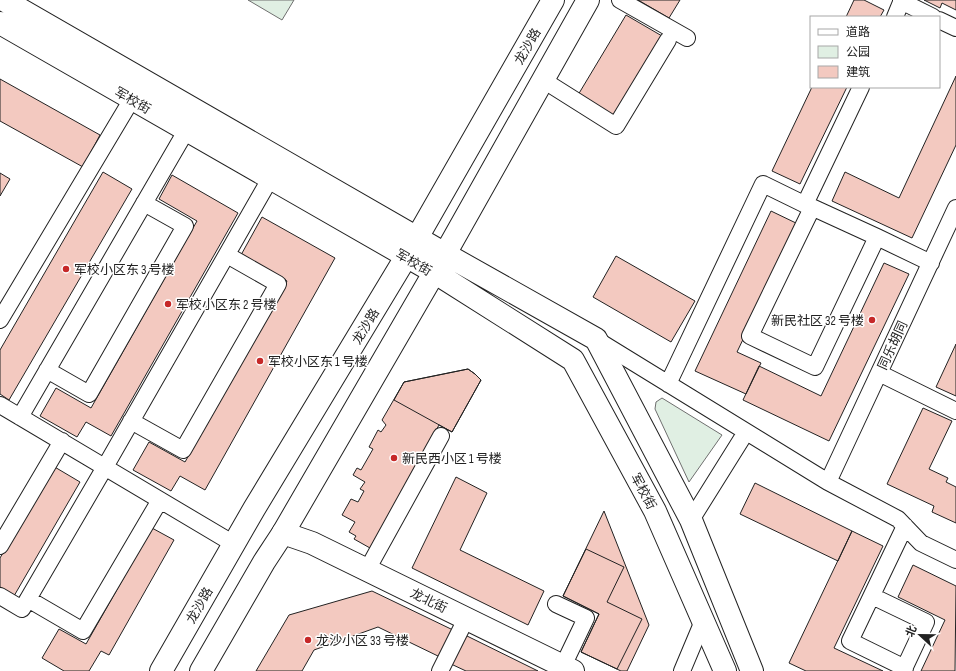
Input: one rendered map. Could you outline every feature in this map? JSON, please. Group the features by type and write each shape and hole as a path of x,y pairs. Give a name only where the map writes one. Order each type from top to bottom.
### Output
{"main road":[{"name":"军校街","path":"4,0 445,254 596,339"},
{"name":"龙沙路","path":"161,671 234,544 406,257 552,0"},
{"path":"201,671 445,254 588,0"},
{"name":"军校街","path":"0,23 434,272 573,360 655,511 725,671"},
{"path":"596,339 691,520 749,662"},
{"name":"龙北街","path":"283,533 312,543 568,668"}],"street":[{"path":"620,0 687,38"},
{"path":"895,16 901,1 932,16"},
{"path":"940,20 956,28"},
{"path":"543,80 616,126 668,40"},
{"path":"805,204 861,88"},
{"path":"0,320 132,99"},
{"path":"20,417 186,130"},
{"path":"0,596 22,609 270,179"},
{"path":"668,384 763,184 930,263"},
{"path":"47,370 89,394 185,226 144,203"},
{"path":"805,204 812,208 750,336 815,368 877,237"},
{"name":"同乐胡同","path":"828,482 956,208"},
{"path":"131,421 182,450 186,444 278,284 227,255"},
{"name":"军校街","path":"596,339 828,482 898,519 921,543 956,560"},
{"path":"879,374 956,411"},
{"path":"0,404 234,544"},
{"path":"691,520 746,432"},
{"path":"367,570 441,436"},
{"path":"0,546 62,441"},
{"path":"28,599 83,632 160,500"},
{"path":"872,596 926,622 904,669 850,642 905,526"},
{"path":"556,604 586,618 568,668"},
{"path":"440,671 466,619"},
{"path":"682,671 702,621"}],"green space":[{"path":"248,0 294,0 282,20"},
{"path":"662,398 722,435 689,482 655,409 656,402"}],"building":[{"path":"638,0 680,0 669,18"},
{"path":"854,0 864,0 884,10 881,16 846,16"},
{"path":"924,0 956,0 956,10 942,3 940,8"},
{"path":"626,15 662,36 614,117 578,95"},
{"path":"956,76 956,145 912,238 832,201 845,172 899,198"},
{"path":"0,79 100,135 83,167 0,121"},
{"path":"812,88 847,88 800,184 772,171"},
{"name":"军校小区东 3 号楼","path":"103,172 132,189 9,400 0,394 0,350"},
{"path":"0,173 10,179 0,196"},
{"name":"军校小区东 2 号楼","path":"172,175 238,213 111,436 86,422 77,437 40,416 56,388 91,408 197,221 159,199"},
{"path":"771,211 798,224 737,352 761,363 746,394 695,371"},
{"name":"军校小区东 1 号楼","path":"262,217 335,258 205,490 180,476 171,491 133,470 149,442 185,462 287,281 241,255"},
{"path":"616,256 695,301 671,342 593,297"},
{"name":"新民社区 32 号楼","path":"884,263 909,274 829,441 743,400 759,366 821,396"},
{"path":"956,344 956,396 936,387"},
{"name":"新民西小区 1 号楼","path":"468,369 481,380 452,432 439,425 370,548 354,539 356,536 349,532 355,522 342,515 351,499 358,502 364,491 360,489 365,482 353,475 357,468 361,470 373,449 369,447 378,430 381,432 386,425 382,420 404,382"},
{"path":"468,369 481,380 452,432 394,400 404,382"},
{"path":"923,408 952,421 929,469 948,478 946,482 956,487 956,523 932,512 934,506 887,484"},
{"path":"53,466 80,482 14,596 0,587 0,558"},
{"path":"456,477 487,493 460,550 544,591 528,625 412,568"},
{"path":"755,483 852,531 838,561 740,514"},
{"path":"604,511 649,625 627,671 621,671 581,652 599,614 563,596"},
{"path":"152,528 174,540 109,655 101,651 89,671 64,671 42,658 59,629 86,644"},
{"path":"852,531 883,546 834,648 883,671 806,671 789,663"},
{"path":"586,549 624,567 607,602 642,619 617,669 581,652 599,614 563,596"},
{"path":"913,565 956,586 955,671 921,671 945,620 898,597"},
{"name":"龙沙小区 33 号楼","path":"372,591 453,630 440,657 378,627 314,650 302,671 256,671 289,615"},
{"path":"465,635 538,671 466,671 451,664"}],"place":[{"name":"军校小区东 3 号楼","path":"66,269"},
{"name":"军校小区东 2 号楼","path":"168,304"},
{"name":"新民社区 32 号楼","path":"872,320"},
{"name":"军校小区东 1 号楼","path":"260,361"},
{"name":"新民西小区 1 号楼","path":"394,458"},
{"name":"龙沙小区 33 号楼","path":"308,640"}]}
